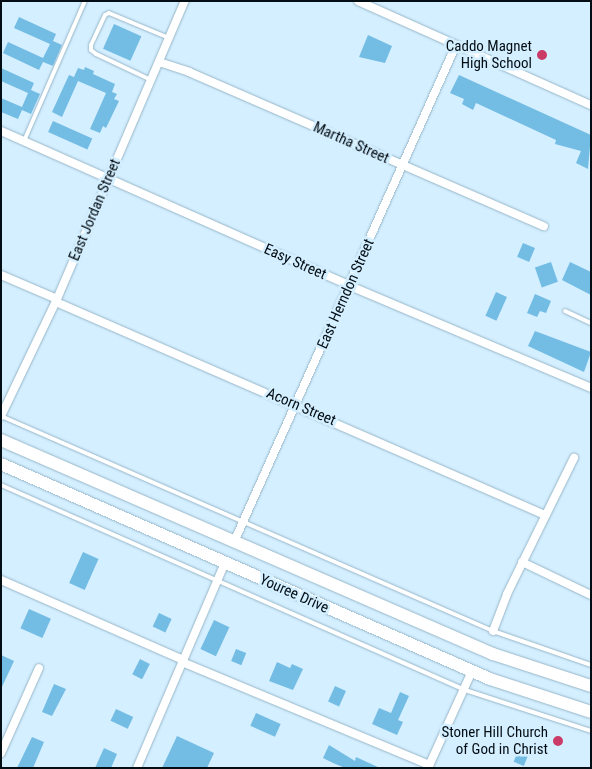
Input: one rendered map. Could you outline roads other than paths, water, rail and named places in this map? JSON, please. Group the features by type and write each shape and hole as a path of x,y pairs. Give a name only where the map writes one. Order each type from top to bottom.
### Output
{"main road":[{"name":"Youree Drive","path":"1,440 500,657 591,686"},
{"name":"Youree Drive","path":"1,464 472,671 519,690 591,712"},
{"path":"225,564 234,542"}],"street":[{"name":"East Jordan Street","path":"1,416 57,300 185,1"},
{"path":"358,1 591,105"},
{"name":"East Herndon Street","path":"234,542 403,166 459,47"},
{"name":"Martha Street","path":"159,62 189,72 544,226"},
{"name":"Easy Street","path":"1,131 350,286 591,388"},
{"name":"Acorn Street","path":"1,275 544,515"},
{"path":"492,631 544,515 574,458"},
{"path":"522,562 591,595"},
{"path":"136,768 225,564"},
{"path":"1,580 182,661 428,766 465,690 472,671"},
{"path":"1,753 39,668"}],"lane":[{"path":"24,141 85,1"},
{"path":"151,80 91,50 98,30 105,15 114,13 169,38"},
{"path":"565,311 591,323"},
{"path":"1,416 492,631 591,665"},
{"path":"1,485 465,690 519,710 591,731"}],"place":[{"name":"Caddo Magnet High School","path":"542,55"},
{"name":"Stoner Hill Church of God in Christ","path":"558,741"}]}
